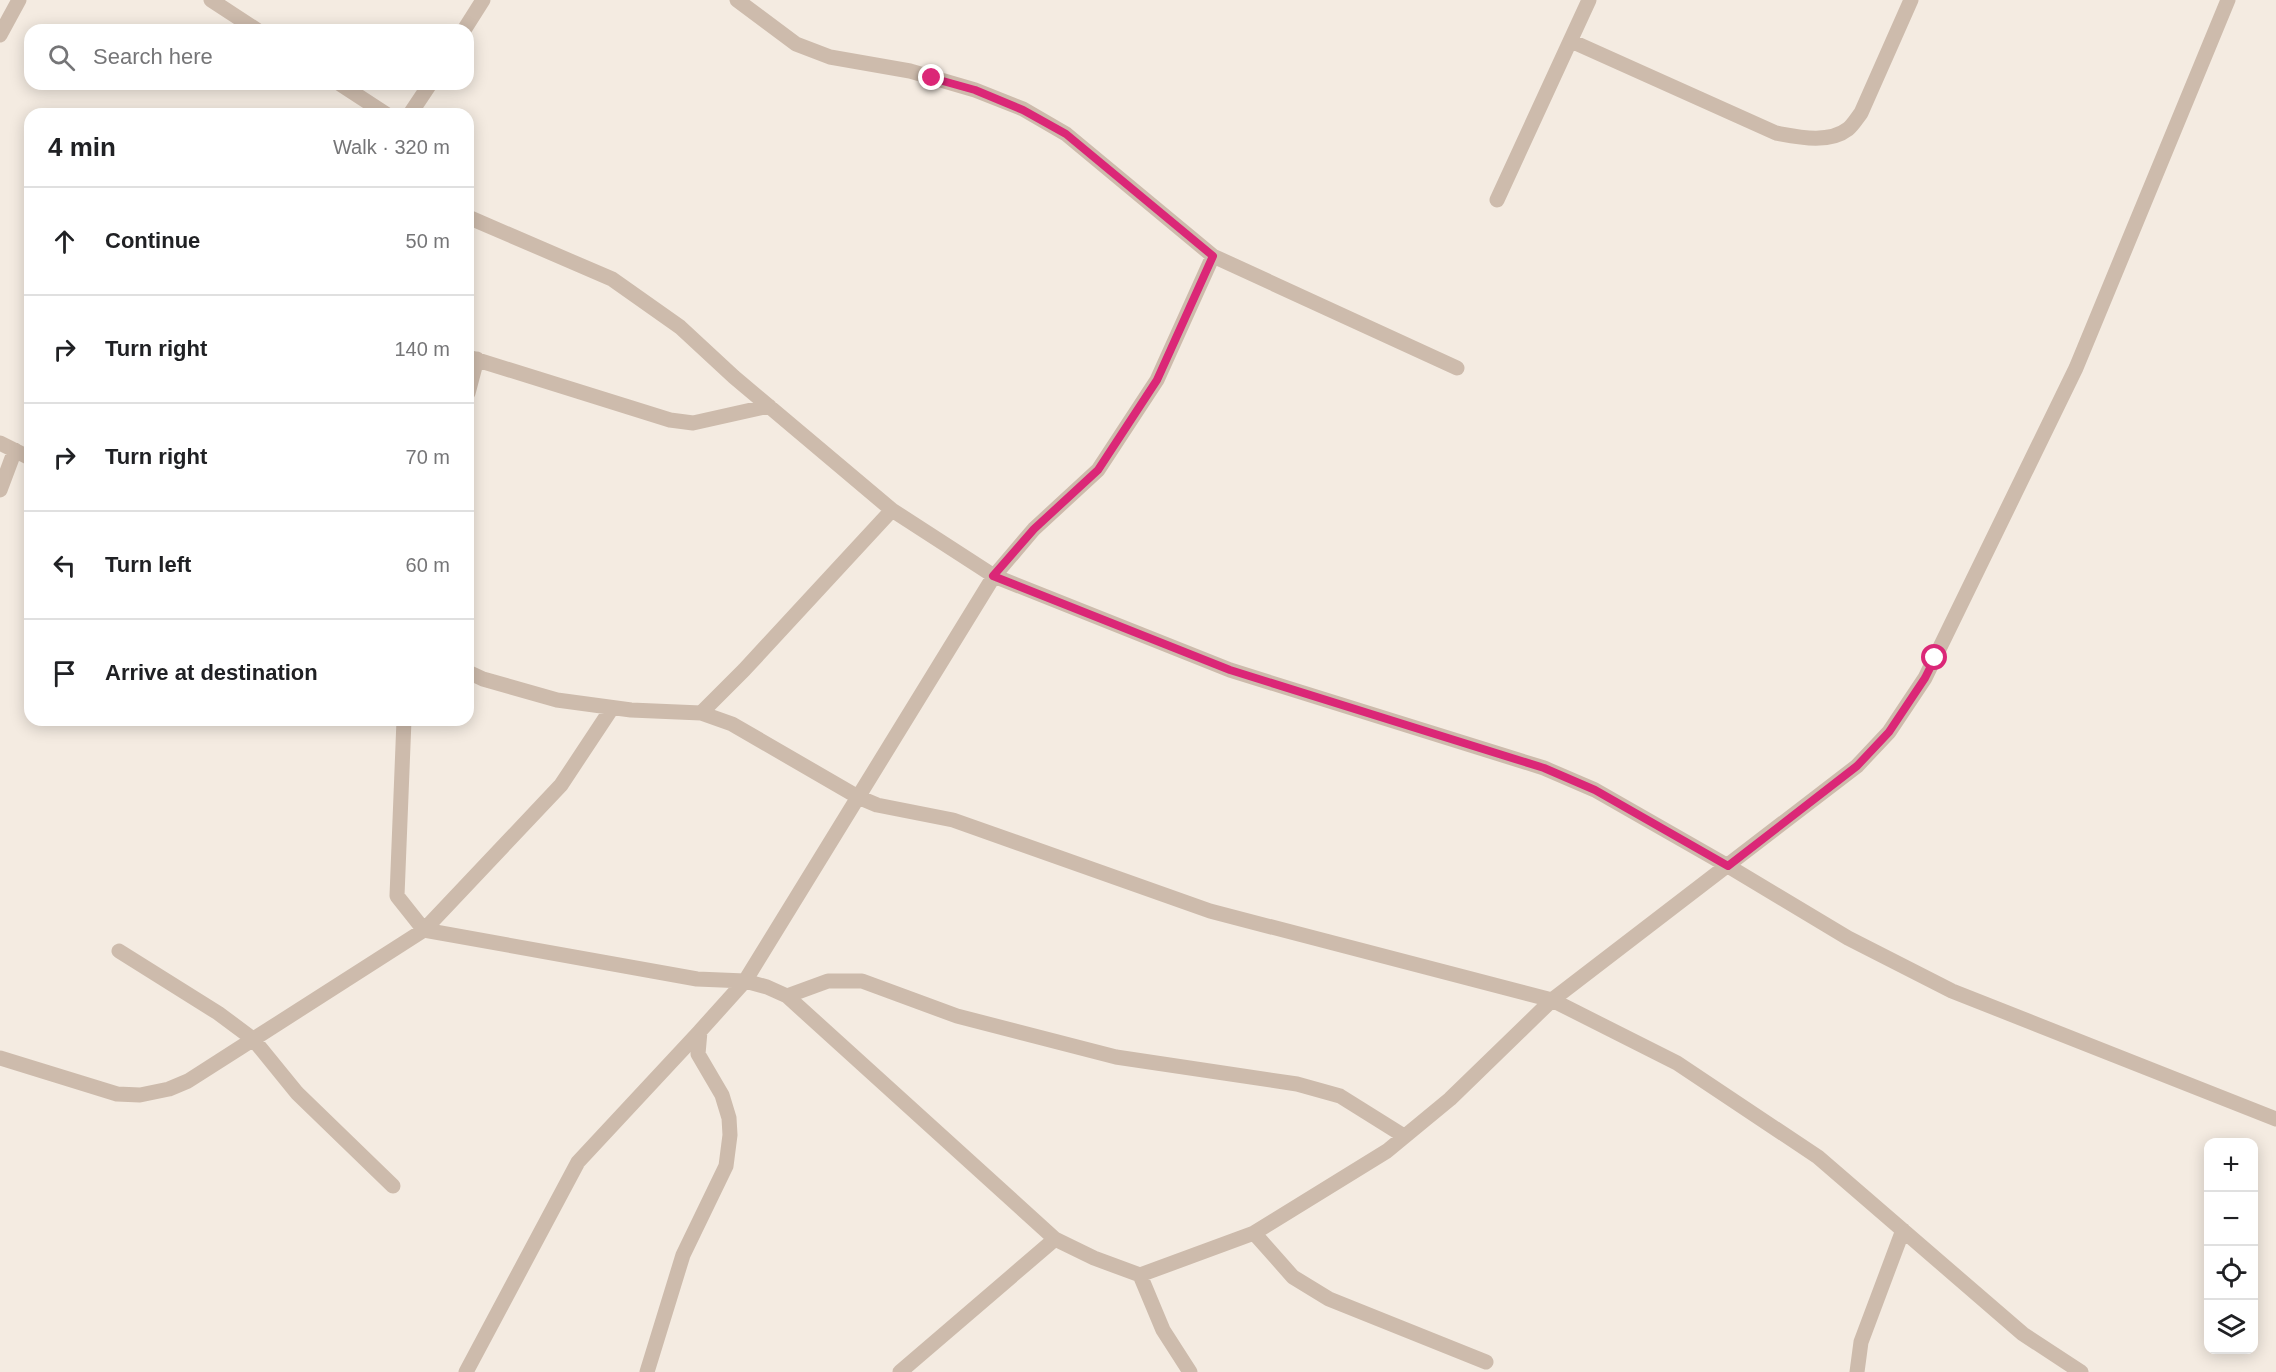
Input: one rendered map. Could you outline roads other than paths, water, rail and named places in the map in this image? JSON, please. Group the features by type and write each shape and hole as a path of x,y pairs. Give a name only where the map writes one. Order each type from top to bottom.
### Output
{"street":[{"path":"0,35 19,0"},
{"path":"211,0 248,24"},
{"path":"468,24 483,0"},
{"path":"737,0 796,44 830,57 910,71 975,90 1023,110 1066,134 1213,256 1457,368"},
{"path":"1497,200 1589,0"},
{"path":"1571,41 1776,133 1800,138 1826,137 1848,129 1861,113 1911,0"},
{"path":"404,726 397,896 424,930 697,979 745,981 787,996 1055,1239 1094,1258 1140,1275 1254,1233 1387,1151 1450,1099 1552,1000 1857,766 1889,732 1925,678 2076,368 2228,0"},
{"path":"349,90 377,108"},
{"path":"415,108 426,90"},
{"path":"474,220 612,279 680,327 734,377 892,510 993,576 1230,670 1544,768 1595,790 1876,954 1906,966 1952,991 2276,1119"},
{"path":"466,1372 578,1162 745,981 993,576 1034,529 1098,470 1157,380 1213,256"},
{"path":"474,359 670,420 693,423 769,406"},
{"path":"0,443 24,455"},
{"path":"0,490 15,450"},
{"path":"701,713 744,670 892,510"},
{"path":"474,675 557,700 612,708 701,713 732,724 858,797 877,805 953,820 1210,911 1552,1000 1677,1063 1818,1157 2024,1334 2081,1372"},
{"path":"0,1058 117,1094 140,1095 169,1089 188,1080 424,930 561,785 612,708"},
{"path":"119,951 253,1039 297,1093 393,1186"},
{"path":"787,996 828,981 862,981 957,1016 1116,1057 1297,1084 1340,1096 1404,1136"},
{"path":"647,1372 683,1255 726,1166 730,1135 729,1118 722,1095 698,1054 700,1031"},
{"path":"1857,1372 1861,1342 1903,1230"},
{"path":"1254,1233 1293,1277 1329,1299 1486,1362"},
{"path":"900,1372 1055,1239"},
{"path":"1140,1275 1163,1330 1190,1372"}]}
